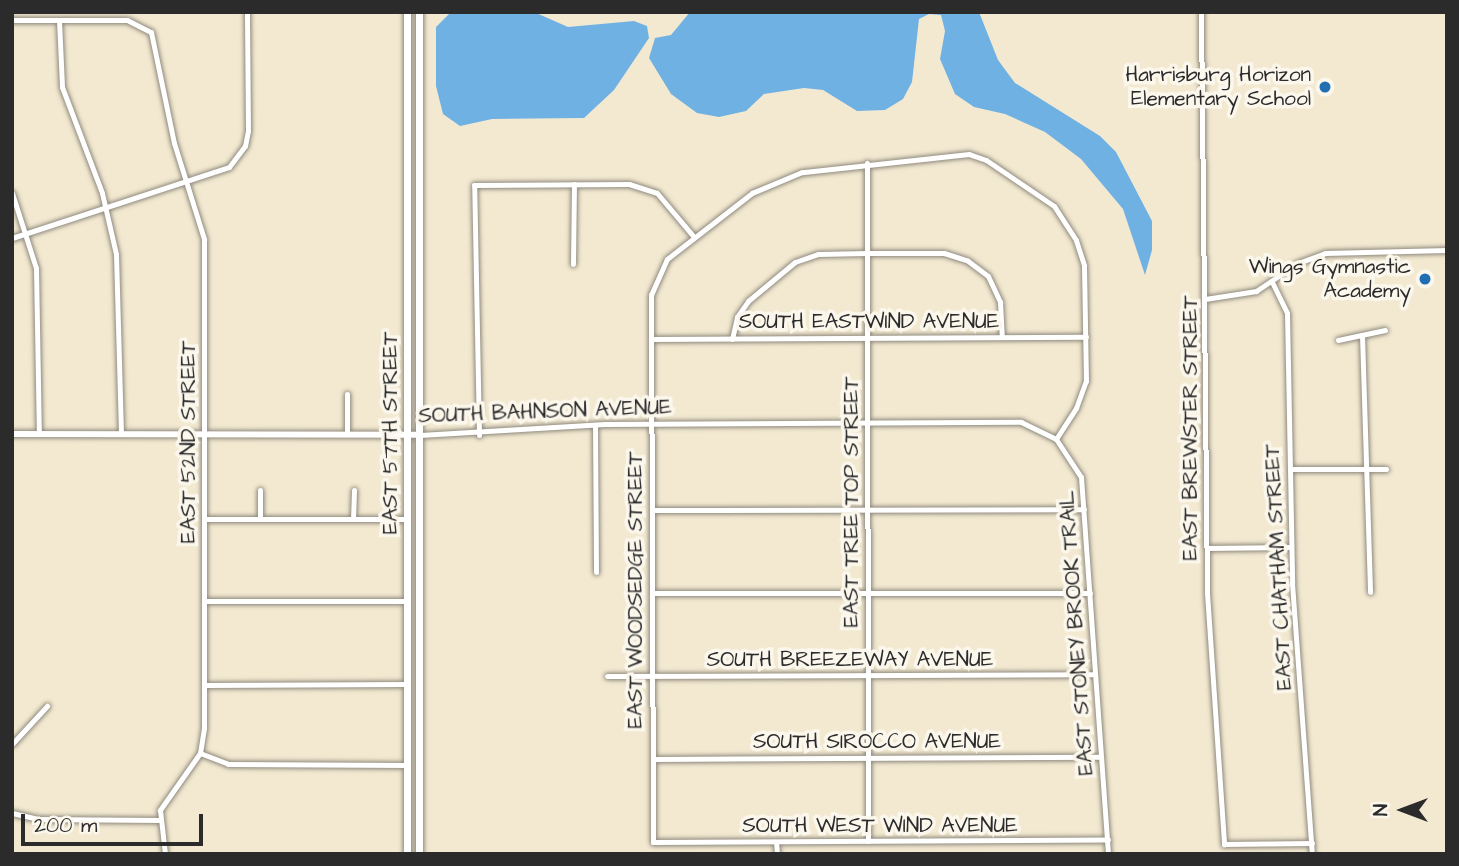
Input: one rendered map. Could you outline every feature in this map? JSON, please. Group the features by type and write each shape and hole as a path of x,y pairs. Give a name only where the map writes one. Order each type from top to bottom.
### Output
{"main road":[{"name":"EAST 57TH STREET","path":"407,12 407,854"},
{"name":"EAST 57TH STREET","path":"419,12 419,854"}],"street":[{"path":"12,239 229,167 245,146 247,12"},
{"name":"EAST BREWSTER STREET","path":"1200,12 1207,548 1224,844 1312,843"},
{"path":"12,20 59,20 64,96 106,208 119,282 121,434"},
{"name":"EAST 52ND STREET","path":"59,20 127,20 145,26 154,40 174,143 187,182 205,255 205,685 200,753"},
{"path":"479,435 474,185 629,184 657,193 694,237 778,180 815,169 969,155 986,160 1045,198 1063,217 1084,265 1086,380 1076,408 1056,439"},
{"name":"EAST TREE TOP STREET","path":"867,163 869,841"},
{"path":"573,264 574,184"},
{"path":"12,193 28,233 37,280 39,434"},
{"name":"EAST WOODSEDGE STREET","path":"653,842 651,295 663,264 694,237"},
{"path":"1205,299 1245,294 1272,282 1307,258 1335,251 1447,250"},
{"path":"732,339 734,324 748,300 795,262 818,254 867,253 944,253 968,261 988,276 1000,302 1002,337"},
{"name":"EAST CHATHAM STREET","path":"1272,282 1287,313 1291,547 1312,854"},
{"path":"1338,340 1385,330"},
{"path":"1362,335 1370,592"},
{"name":"SOUTH EASTWIND AVENUE","path":"651,340 1086,337"},
{"path":"347,394 347,435"},
{"name":"SOUTH BAHNSON AVENUE","path":"12,434 479,435 595,425 1021,422 1056,439"},
{"path":"595,425 596,572"},
{"name":"EAST STONEY BROOK TRAIL","path":"1056,439 1081,477 1093,674 1108,854"},
{"path":"1290,469 1386,469"},
{"path":"260,490 260,519"},
{"path":"354,490 354,519"},
{"path":"652,510 1084,509"},
{"path":"205,519 408,519"},
{"path":"1207,548 1291,547"},
{"path":"652,593 1090,593"},
{"path":"204,601 409,601"},
{"name":"SOUTH BREEZEWAY AVENUE","path":"607,676 1093,674"},
{"path":"205,685 408,684"},
{"path":"12,744 47,706"},
{"path":"165,854 158,820 166,797 200,753 228,764 408,765"},
{"name":"SOUTH SIROCCO AVENUE","path":"653,759 1101,757"},
{"path":"12,813 39,819 158,820"},
{"name":"SOUTH WEST WIND AVENUE","path":"653,842 1108,840"},
{"path":"776,842 776,854"}],"water":[{"path":"451,12 534,12 568,27 634,21 647,26 649,38 614,90 584,118 492,119 460,126 443,114 436,86 436,27"},
{"path":"690,12 979,12 998,60 1015,83 1100,136 1116,152 1152,221 1152,250 1145,275 1123,209 1081,159 1045,132 1005,114 974,107 955,94 940,59 945,31 941,15 929,14 919,19 912,82 903,99 885,110 857,111 823,90 804,88 764,94 746,111 719,117 697,113 671,94 649,58 655,38 671,35"}],"place":[{"name":"Harrisburg Horizon Elementary School","path":"1325,87"},
{"name":"Wings Gymnastic Academy","path":"1425,279"}]}
